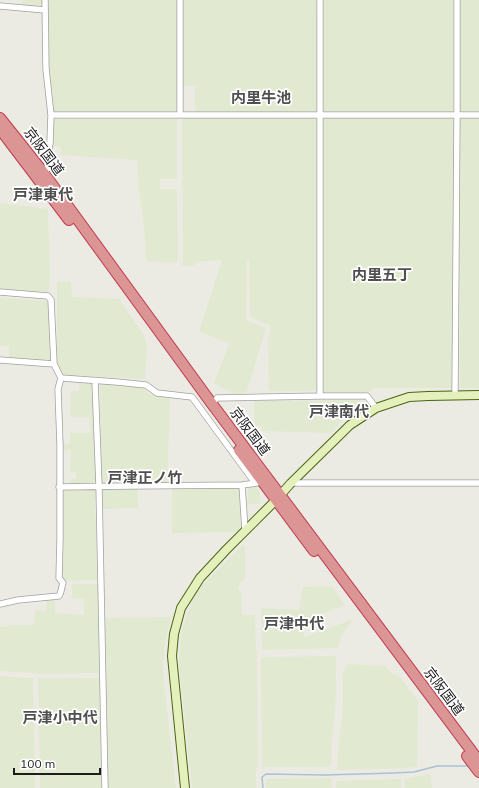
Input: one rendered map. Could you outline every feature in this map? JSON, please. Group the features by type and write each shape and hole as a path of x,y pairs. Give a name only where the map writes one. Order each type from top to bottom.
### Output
{"highway":[{"name":"京阪国道","path":"0,118 43,172 212,404 364,617 479,772"},
{"name":"京阪国道","path":"0,129 38,177 151,330 258,483 278,497 479,761"}],"street":[{"path":"43,172 48,169 47,161 50,143 51,115 46,69 45,0"},
{"path":"180,0 180,115"},
{"path":"320,0 320,396"},
{"path":"455,395 457,0"},
{"path":"0,6 45,10"},
{"path":"51,115 479,115"},
{"path":"0,292 48,296 51,300 54,364 61,378 58,389 60,445 59,578 63,582 59,596 18,600 0,604"},
{"path":"0,360 54,364"},
{"path":"61,378 146,385 156,393 192,397 258,483"},
{"path":"95,381 99,486 105,788"},
{"path":"185,788 172,656 174,634 181,608 200,578 291,483 350,425 376,408 409,397 479,395"},
{"path":"212,404 217,398 368,396 376,408"},
{"path":"59,487 242,485 258,483"},
{"path":"291,483 479,483"},
{"path":"242,485 245,530"}],"green space":[{"path":"23,0 43,0 43,2 41,7 22,5"},
{"path":"47,0 177,0 177,112 174,114 54,114 52,112 53,94 48,71"},
{"path":"181,0 316,0 317,111 315,114 195,114 195,86 182,86"},
{"path":"321,0 453,0 453,111 450,113 324,113 321,111"},
{"path":"458,0 479,0 479,113 461,113 459,111"},
{"path":"324,117 451,118 454,122 455,388 374,388 368,392 324,392 321,390 322,120"},
{"path":"461,117 479,117 479,388 460,388 459,120"},
{"path":"185,118 315,118 317,120 316,391 269,391 268,338 271,326 250,317 249,259 247,260 246,320 266,328 247,391 241,395 235,395 214,383 229,344 199,331 222,260 201,261 192,266 181,266 183,264 182,120"},
{"path":"53,119 177,119 177,179 160,179 160,189 177,189 178,261 175,263 146,261 137,160 61,155 61,147 52,146"},
{"path":"0,203 48,209 50,276 49,289 47,292 16,291 0,288"},
{"path":"57,282 71,282 72,297 119,299 144,335 147,344 145,379 65,375 62,373 57,362"},
{"path":"0,298 50,301 51,362 9,359 9,346 0,346"},
{"path":"80,381 94,383 97,485 70,486 70,479 76,479 76,472 70,472 71,450 62,450 62,444 70,444 70,433 90,433 90,418 70,417 71,391 79,391"},
{"path":"105,383 147,387 147,394 170,397 167,483 101,484 100,385"},
{"path":"361,400 331,433 262,431 262,426 254,426 254,401"},
{"path":"249,485 255,485 260,492 260,504 248,504"},
{"path":"95,488 97,580 65,580 61,577 63,490"},
{"path":"138,488 138,508 102,509 103,489"},
{"path":"244,488 245,522 236,532 172,533 172,489"},
{"path":"244,544 245,578 238,586 238,589 242,594 242,614 255,615 257,653 258,767 256,770 256,788 192,788 179,665 181,634 187,614 199,589"},
{"path":"72,584 98,584 99,673 44,674 0,671 0,627 6,627 8,625 34,625 35,610 46,611 47,599 55,598 55,613 84,615 84,599 72,598"},
{"path":"332,586 345,605 301,621 305,637 351,620 352,621 341,637 338,648 262,650 261,610 263,608 299,610 303,587"},
{"path":"171,617 165,644 163,663 176,788 108,788 104,618"},
{"path":"335,656 336,694 330,767 262,767 261,657"},
{"path":"348,664 385,666 393,674 400,677 418,701 417,767 337,770 343,710 343,673"},
{"path":"0,676 33,678 35,788 0,788"},
{"path":"38,678 100,678 103,788 40,788"},
{"path":"429,774 431,777 432,788 405,788 405,779"},
{"path":"331,778 332,788 266,788 266,779"},
{"path":"401,779 401,788 336,788 337,781"}],"waterway":[{"path":"263,788 262,777 266,774 324,775 394,773 414,772 437,766 469,766"}],"district":[{"name":"内里牛池","path":"261,98"},
{"name":"戸津東代","path":"43,195"},
{"name":"内里五丁","path":"382,275"},
{"name":"戸津南代","path":"339,412"},
{"name":"戸津正ノ竹","path":"145,478"},
{"name":"戸津中代","path":"294,624"},
{"name":"戸津小中代","path":"60,718"}]}
